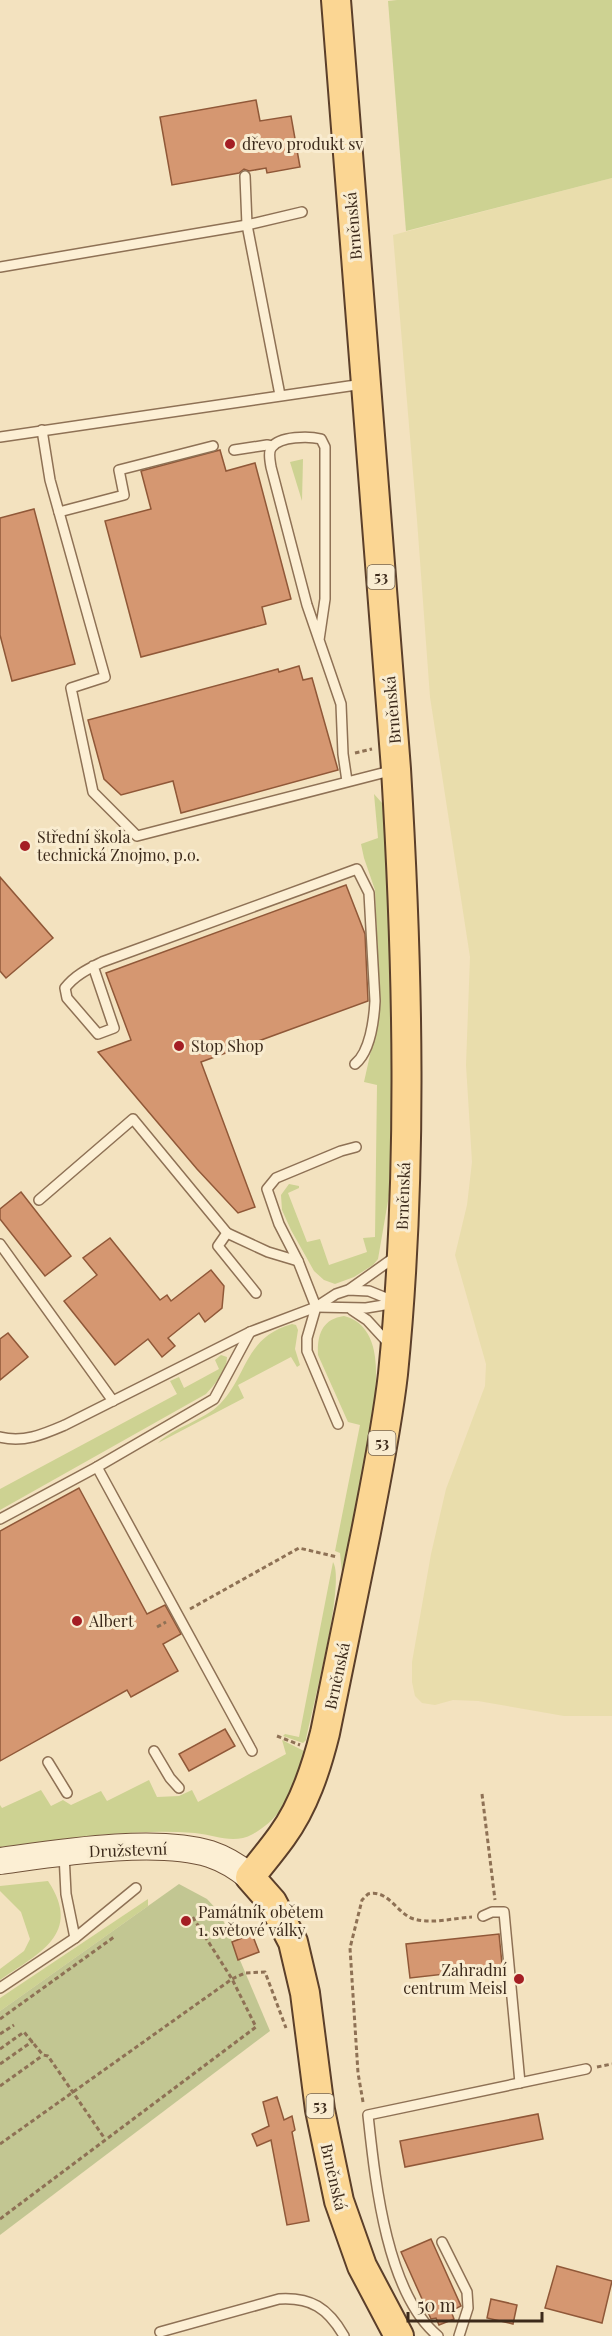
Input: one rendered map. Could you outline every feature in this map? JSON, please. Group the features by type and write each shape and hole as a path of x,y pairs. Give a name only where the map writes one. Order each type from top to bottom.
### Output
{"main road":[{"name":"Brněnská","path":"336,0 396,769 407,1020 401,1252 390,1398 375,1486 320,1753 292,1820 250,1877 272,1902 293,1942 305,1993 320,2110 339,2201 362,2266 399,2336"},
{"name":"Družstevní","path":"0,1861 64,1852 139,1848 180,1849 211,1855 228,1862 250,1877"}],"lane":[{"path":"245,176 248,225 280,395"},
{"path":"0,267 248,225 302,212"},
{"path":"0,437 366,384"},
{"path":"42,430 50,480 105,677 71,688 93,792 137,836 396,769"},
{"path":"319,640 325,599 325,447 321,439 309,436 280,441 272,446 271,467 308,605 319,640 341,704 343,754 347,781"},
{"path":"59,512 124,495 119,470 213,446"},
{"path":"234,450 272,446"},
{"path":"93,966 114,1028 98,1034 67,998 65,988 71,979 93,966 357,869 369,893 375,1015 363,1058 356,1064"},
{"path":"39,1200 133,1119 227,1233 268,1252 298,1262"},
{"path":"338,1424 307,1351 307,1338 316,1307 298,1262 279,1224 267,1190 276,1178 356,1147"},
{"path":"227,1233 219,1246 256,1293"},
{"path":"0,1244 113,1401"},
{"path":"0,1437 13,1440 36,1437 65,1425 250,1332 316,1307 374,1274 401,1252"},
{"path":"348,1290 369,1291 398,1303"},
{"path":"316,1307 374,1308 398,1303"},
{"path":"350,1309 367,1320 395,1350"},
{"path":"0,1519 97,1467 214,1399 250,1332"},
{"path":"97,1467 252,1752"},
{"path":"154,1751 170,1778 179,1788"},
{"path":"48,1762 67,1793"},
{"path":"64,1852 66,1894 75,1938"},
{"path":"0,1988 75,1938 136,1888"},
{"path":"483,1916 504,1912 520,2083"},
{"path":"438,2336 425,2325 412,2304 387,2241 368,2115 586,2069"},
{"path":"441,2242 467,2292 468,2308 459,2336"},
{"path":"160,2332 267,2302 297,2298 311,2302 326,2311 344,2336"}],"path":[{"path":"348,755 374,748"},
{"path":"157,1627 299,1548 337,1557 338,1567"},
{"path":"482,1794 496,1912"},
{"path":"368,2115 361,2098 358,2073 350,1948 362,1900 368,1894 381,1894 406,1915 419,1921 483,1916"},
{"path":"0,2219 256,2027 232,1979 192,1916"},
{"path":"0,2019 114,1937"},
{"path":"0,2144 232,1979 245,1973 265,1972 289,2030 289,2017"},
{"path":"0,2034 14,2025"},
{"path":"0,2049 24,2032 43,2055 48,2056 105,2139"},
{"path":"0,2064 33,2041"},
{"path":"0,2086 43,2055"}],"shaded area":[{"path":"612,178 612,1716 564,1716 478,1701 453,1700 435,1705 422,1703 415,1696 412,1682 412,1662 431,1554 446,1489 485,1386 486,1364 455,1255 467,1205 472,1162 466,1065 470,957 430,697 393,235"}],"green space":[{"path":"612,0 612,178 406,231 388,1"},
{"path":"303,459 302,501 290,462"},
{"path":"374,794 390,812 393,857 393,1172 378,1259 354,1277 335,1284 324,1280 314,1271 282,1210 281,1195 289,1184 299,1186 288,1193 307,1242 320,1239 329,1265 367,1252 363,1238 375,1237 377,1085 364,1082 380,1010 375,890 361,844 378,838"},
{"path":"344,1316 357,1321 366,1331 375,1357 376,1379 344,1593 340,1553 335,1551 360,1425 348,1422 318,1355 318,1348 322,1329 326,1324"},
{"path":"292,1324 296,1325 298,1330 295,1349 300,1365 297,1367 291,1357 238,1385 244,1398 158,1443 220,1404 256,1347 276,1330"},
{"path":"221,1355 227,1357 225,1367 206,1394 0,1510 0,1489 177,1394 170,1381 179,1377 184,1388 219,1369 215,1360"},
{"path":"333,1562 336,1574 332,1619 306,1740 303,1743 283,1736 285,1734 299,1737"},
{"path":"282,1740 308,1753 304,1765 288,1799 273,1819 246,1837 231,1839 195,1833 146,1832 98,1835 0,1847 0,1805 2,1808 41,1790 51,1806 63,1800 71,1805 101,1791 107,1801 149,1780 157,1797 179,1796 192,1790 198,1802 286,1754"},
{"path":"48,1881 58,1899 61,1915 58,1928 52,1940 42,1951 0,1980 0,1969 24,1951 30,1939 21,1912 0,1891 0,1886"},
{"path":"179,1884 207,1899 220,1913 270,2031 0,2235 0,2011"},
{"path":"148,1899 148,1906 0,2011 0,1998"}],"building":[{"name":"dřevo produkt sv","path":"256,100 260,121 291,116 300,167 267,173 266,168 249,171 244,169 239,173 172,185 160,117"},
{"path":"220,450 226,471 255,463 291,599 262,607 266,624 141,657 105,521 151,509 141,471"},
{"path":"34,509 75,664 12,681 0,635 0,518"},
{"path":"299,666 303,680 312,678 338,770 181,813 173,781 121,795 104,779 88,720 278,669 279,672"},
{"path":"0,877 53,938 6,978 0,971"},
{"name":"Stop Shop","path":"346,885 365,934 368,1001 201,1062 255,1207 238,1213 197,1169 98,1052 131,1040 106,973"},
{"path":"21,1192 71,1256 45,1276 0,1219 0,1209"},
{"path":"110,1238 160,1300 167,1295 171,1301 211,1270 224,1286 222,1308 205,1322 199,1313 168,1338 175,1346 162,1357 148,1339 115,1365 64,1301 97,1275 83,1258"},
{"path":"8,1333 28,1357 0,1380 0,1339"},
{"name":"Albert","path":"79,1488 147,1614 165,1605 181,1634 163,1644 178,1671 131,1697 127,1690 0,1761 0,1531"},
{"path":"225,1729 235,1746 189,1771 179,1754"},
{"path":"252,1934 259,1952 238,1960 232,1942"},
{"path":"499,1934 503,1974 490,1975 489,1969 410,1978 406,1944"},
{"path":"277,2097 284,2120 292,2116 295,2130 292,2132 309,2221 287,2225 271,2140 257,2146 252,2134 269,2126 263,2102"},
{"path":"538,2114 543,2139 405,2167 400,2141"},
{"path":"431,2239 461,2306 451,2311 454,2319 439,2325 436,2318 431,2319 401,2252"},
{"path":"557,2266 612,2281 602,2323 545,2308"},
{"path":"491,2299 517,2305 513,2324 487,2318"}],"place":[{"name":"dřevo produkt sv","path":"230,144"},
{"name":"Střední škola technická Znojmo, p.o.","path":"25,846"},
{"name":"Stop Shop","path":"179,1046"},
{"name":"Albert","path":"77,1621"},
{"name":"Památník obětem 1. světové války","path":"186,1921"},
{"name":"Zahradní centrum Meisl","path":"519,1979"}]}
